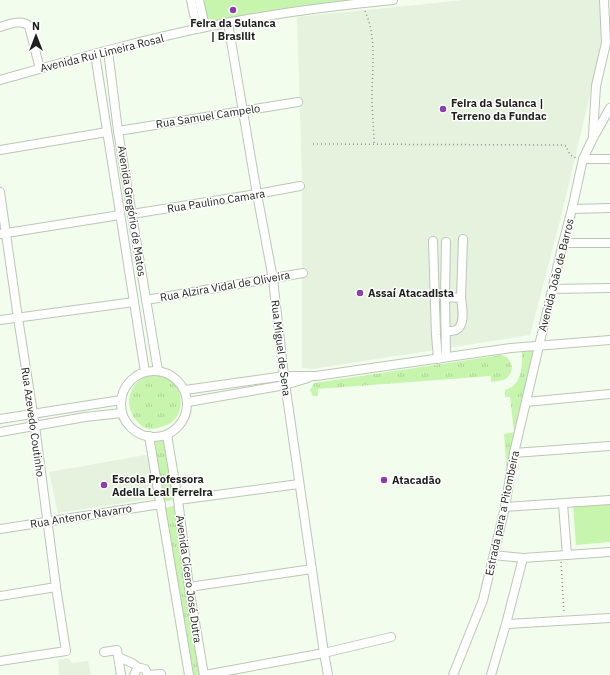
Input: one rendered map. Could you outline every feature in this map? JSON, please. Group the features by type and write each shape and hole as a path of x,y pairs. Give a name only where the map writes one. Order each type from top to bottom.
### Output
{"street":[{"path":"191,0 201,28"},
{"path":"199,0 201,28"},
{"name":"Avenida Rui Limeira Rosal","path":"0,80 40,68 201,28 360,2 393,0"},
{"path":"593,138 596,86 606,43 604,0"},
{"path":"0,27 26,22 29,26 40,68"},
{"name":"Rua Miguel de Sena","path":"228,23 242,111 273,279 285,385 328,675"},
{"name":"Avenida Gregório de Matos","path":"108,51 118,131 158,371"},
{"name":"Avenida Gregório de Matos","path":"95,54 146,372"},
{"name":"Rua Samuel Campelo","path":"118,131 298,102"},
{"name":"Avenida João de Barros","path":"188,402 285,385 316,376 511,348 539,346 583,159 610,108"},
{"path":"0,150 107,132"},
{"path":"583,159 610,159"},
{"name":"Rua Paulino Camara","path":"132,214 300,186"},
{"name":"Rua Azevedo Coutinho","path":"0,192 3,234 35,426 47,522 66,651 0,661"},
{"path":"572,209 610,208"},
{"path":"3,234 120,215"},
{"path":"433,240 436,336 442,358"},
{"path":"446,332 456,330 463,314 461,298 463,240"},
{"path":"442,358 446,332 446,242"},
{"path":"563,243 610,244"},
{"name":"Rua Alzira Vidal de Oliveira","path":"146,300 303,273"},
{"path":"552,288 610,288"},
{"path":"445,297 461,298"},
{"path":"0,320 134,302"},
{"path":"539,346 610,340"},
{"name":"Estrada para a Pitombeira","path":"453,675 483,600 505,507 514,453 539,346"},
{"path":"158,371 169,374 178,381 185,390 188,402 187,412 176,430 159,437 141,434 133,430 126,423 122,413 121,400 124,390 129,382 137,375 146,372 158,371"},
{"name":"Avenida João de Barros","path":"185,390 284,376 316,376"},
{"path":"526,402 610,394"},
{"path":"0,419 121,400"},
{"path":"0,432 85,417 122,413"},
{"name":"Avenida Cícero José Dutra","path":"167,435 204,675"},
{"name":"Avenida Cícero José Dutra","path":"149,436 189,675"},
{"path":"514,453 610,446"},
{"path":"178,500 299,484"},
{"path":"505,507 610,500"},
{"name":"Rua Antenor Navarro","path":"0,529 161,504"},
{"path":"563,504 563,555"},
{"path":"494,554 523,558 610,552"},
{"path":"170,558 185,556"},
{"path":"491,675 523,558"},
{"path":"190,587 312,569"},
{"path":"0,596 56,587"},
{"path":"506,624 610,618"},
{"path":"204,675 324,653 390,637"},
{"path":"104,652 118,650 121,675"},
{"path":"118,657 132,663 136,672 145,669 148,675 161,674"}],"path":[{"path":"360,2 369,19 372,38 374,144"},
{"path":"313,144 562,145 566,146 573,158 583,159"},
{"path":"563,555 565,620"}],"shaded area":[{"name":"Feira da Sulanca | Terreno da Fundac","path":"464,0 599,0 603,40 561,217 530,335 313,369 302,368 302,179 297,17"},
{"name":"Escola Professora Adelia Leal Ferreira","path":"151,454 158,498 58,513 49,472"},
{"path":"69,658 71,663 88,661 91,675 59,675 58,660"}],"green space":[{"name":"Feira da Sulanca | Brasilit","path":"200,0 365,0 318,5 205,22"},
{"path":"533,350 535,352 507,472 504,434 514,432 510,397 505,397 505,390 511,388 518,379 521,369 522,351"},
{"path":"501,355 510,361 512,367 510,375 504,380 500,381 491,382 491,376 318,389 318,396 313,396 310,390 314,383"},
{"path":"150,375 165,377 175,384 181,401 177,416 169,424 149,429 139,424 135,419 129,406 129,399 133,387 143,378"},
{"path":"164,438 173,500 163,502 153,440"},
{"path":"610,502 610,542 576,545 573,505"},
{"path":"174,506 201,675 192,675 165,508"}],"place":[{"name":"Feira da Sulanca | Brasilit","path":"233,10"},
{"name":"Feira da Sulanca | Terreno da Fundac","path":"443,109"},
{"name":"Assaí Atacadista","path":"360,293"},
{"name":"Atacadão","path":"384,480"},
{"name":"Escola Professora Adelia Leal Ferreira","path":"104,485"}]}
